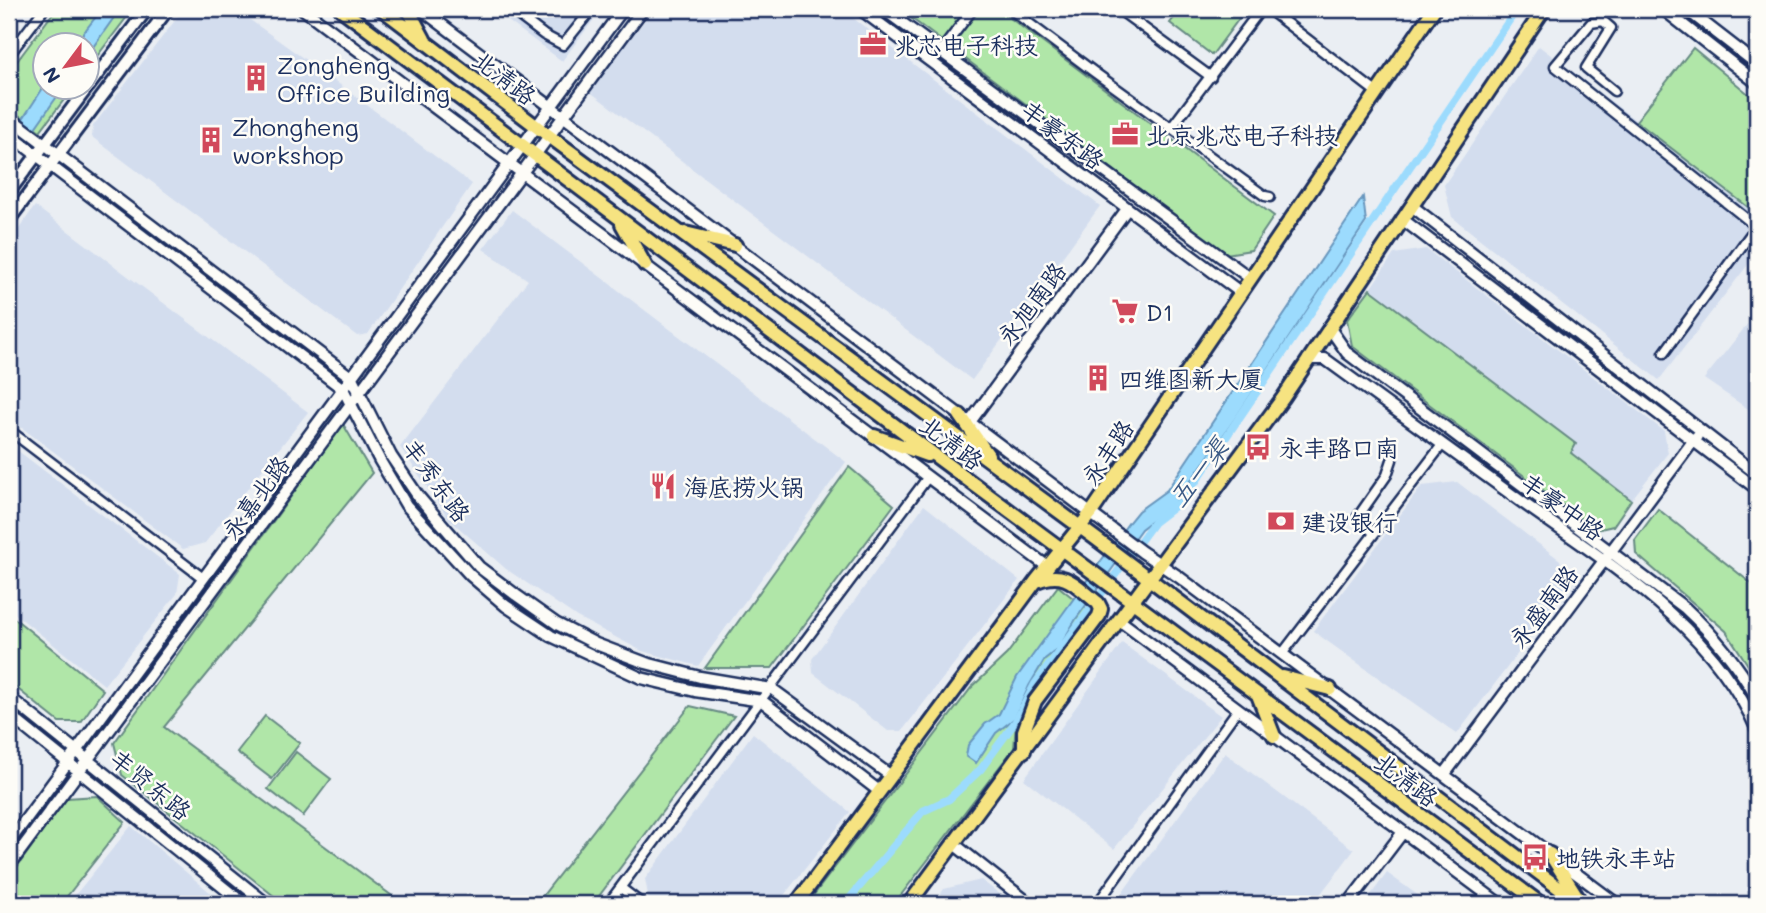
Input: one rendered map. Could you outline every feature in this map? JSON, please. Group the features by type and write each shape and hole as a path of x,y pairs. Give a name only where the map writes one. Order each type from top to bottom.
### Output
{"main road":[{"path":"102,68 147,9"},
{"path":"9,220 168,9"},
{"name":"北清路","path":"341,9 1115,590 1541,904"},
{"name":"北清路","path":"382,9 536,127 1095,538 1581,904"},
{"path":"408,9 426,43"},
{"name":"永丰路","path":"796,904 1036,581 1091,513 1434,9"},
{"path":"909,904 1283,398 1544,9"},
{"path":"9,192 31,152 44,145 76,102"},
{"path":"618,217 645,265"},
{"path":"677,231 735,245"},
{"path":"965,419 994,464"},
{"path":"874,436 941,460"},
{"path":"1024,751 1024,731 1035,701 1099,616 1101,609 1098,603 1067,579 1049,576 1036,581"},
{"path":"1276,675 1330,689"},
{"path":"1258,695 1274,736"},
{"path":"1550,854 1581,904"}],"street":[{"path":"9,55 44,9"},
{"name":"北清路","path":"303,9 1048,567"},
{"name":"北清路","path":"421,9 1142,552 1617,904"},
{"path":"510,9 544,35 563,45 592,9"},
{"name":"永嘉北路","path":"9,842 623,9"},
{"name":"永嘉北路","path":"9,866 643,9"},
{"name":"丰豪东路","path":"860,9 1240,292"},
{"name":"丰豪东路","path":"883,9 1250,278"},
{"path":"941,51 974,9"},
{"path":"1010,9 1265,196 1270,197"},
{"path":"1118,9 1211,77"},
{"path":"1171,128 1261,9"},
{"path":"1269,9 1376,92"},
{"path":"1663,9 1757,83"},
{"path":"1686,9 1757,64"},
{"path":"1614,91 1586,68 1611,28 1603,21 1591,23 1555,66 1755,228 1664,353"},
{"name":"丰秀东路","path":"9,117 352,378 391,456 418,496 479,567 516,595 567,629 596,644 646,663 699,677 772,688 891,776"},
{"name":"丰秀东路","path":"9,134 48,167 343,389 405,505 470,575 506,606 551,636 641,677 695,691 762,701 879,791"},
{"path":"1412,206 1757,474"},
{"name":"永旭南路","path":"965,419 1128,209"},
{"path":"1402,219 1757,489"},
{"name":"丰豪中路","path":"1329,327 1347,353 1685,608 1731,657 1757,698"},
{"name":"丰豪中路","path":"1308,359 1325,359 1603,561 1678,619 1721,666 1757,730"},
{"path":"9,430 203,578"},
{"name":"永盛南路","path":"1444,775 1701,430"},
{"path":"1282,654 1442,444"},
{"path":"1374,533 1357,518 1387,475 1392,460"},
{"path":"608,904 928,477"},
{"name":"北清路","path":"1119,620 1500,904"},
{"name":"丰贤东路","path":"9,697 267,904"},
{"path":"1097,904 1238,709"},
{"name":"丰贤东路","path":"9,715 244,904"},
{"path":"1348,904 1403,832"},
{"path":"954,844 1030,904"},
{"path":"621,888 642,904"}],"shaded area":[{"path":"184,9 235,9 472,184 368,334 357,336 92,137 93,126"},
{"path":"492,9 602,9 562,61"},
{"path":"654,9 841,9 1100,206 972,380 589,91"},
{"path":"1539,46 1757,214 1757,253 1659,380 1452,217 1444,185"},
{"path":"35,206 308,412 205,543 183,549 9,418 9,243"},
{"path":"512,210 846,462 698,666 642,651 577,617 506,569 449,519 400,447 528,280 483,249"},
{"path":"1426,249 1664,431 1668,453 1631,500 1571,452 1576,444 1370,289 1394,254"},
{"path":"1757,312 1757,415 1704,379"},
{"path":"9,444 180,574 177,594 104,685 9,609"},
{"path":"1457,482 1560,560 1567,588 1457,734 1313,631 1422,486"},
{"path":"924,505 1019,580 902,731 888,731 813,673 812,659"},
{"path":"1122,643 1221,716 1114,849 1024,779"},
{"path":"753,733 850,812 777,904 655,904 649,900 645,879"},
{"path":"1225,753 1354,850 1313,904 1114,904"},
{"path":"131,826 224,904 68,904"},
{"path":"1387,873 1430,904 1364,904"},
{"path":"981,880 1013,904 933,904 944,889"}],"green space":[{"path":"56,9 133,9 102,50 102,32 39,32"},
{"path":"899,9 998,9 1274,216 1251,250 1226,254"},
{"path":"1181,9 1246,9 1212,55 1170,23"},
{"path":"32,41 32,102 62,102 40,131 9,108 9,72"},
{"path":"1693,48 1757,101 1757,214 1636,121"},
{"path":"1370,289 1576,444 1571,453 1631,500 1613,526 1596,530 1352,346 1347,320"},
{"path":"343,424 372,473 164,727 403,904 284,904 122,775 114,743"},
{"path":"849,467 894,505 772,668 705,668"},
{"path":"1658,509 1757,588 1757,679 1726,631 1636,554 1635,540"},
{"path":"1058,586 1088,610 1016,724 1014,748 894,904 807,904 971,688 1007,654"},
{"path":"9,614 103,690 81,722 59,722 9,682"},
{"path":"690,706 734,716 593,904 533,904 537,903"},
{"path":"265,716 300,743 272,779 237,752"},
{"path":"296,752 331,779 303,816 268,789"},
{"path":"97,796 125,822 61,904 9,904 9,878 67,798"}],"water":[{"path":"102,9 120,9 102,34 102,32 84,32"},
{"path":"34,102 53,102 9,165 9,140"},
{"path":"1363,197 1366,222 1237,416 1175,503 1141,529 1076,619 1059,648 1045,659 1015,718 996,733 976,763 966,756 968,745 985,724 999,714 1017,677 1129,522 1138,511 1167,490"}],"waterway":[{"name":"五一渠","path":"845,904 923,811 949,799 981,769 1016,721 1035,684 1154,522 1184,499 1517,9"}],"place":[{"name":"兆芯电子科技","path":"873,44"},
{"name":"Zongheng Office Building","path":"256,78"},
{"name":"北京兆芯电子科技","path":"1125,134"},
{"name":"Zhongheng workshop","path":"211,140"},
{"name":"D1","path":"1125,311"},
{"name":"四维图新大厦","path":"1098,378"},
{"name":"永丰路口南","path":"1258,447"},
{"name":"海底捞火锅","path":"663,486"},
{"name":"建设银行","path":"1281,521"},
{"name":"地铁永丰站","path":"1535,857"}]}
